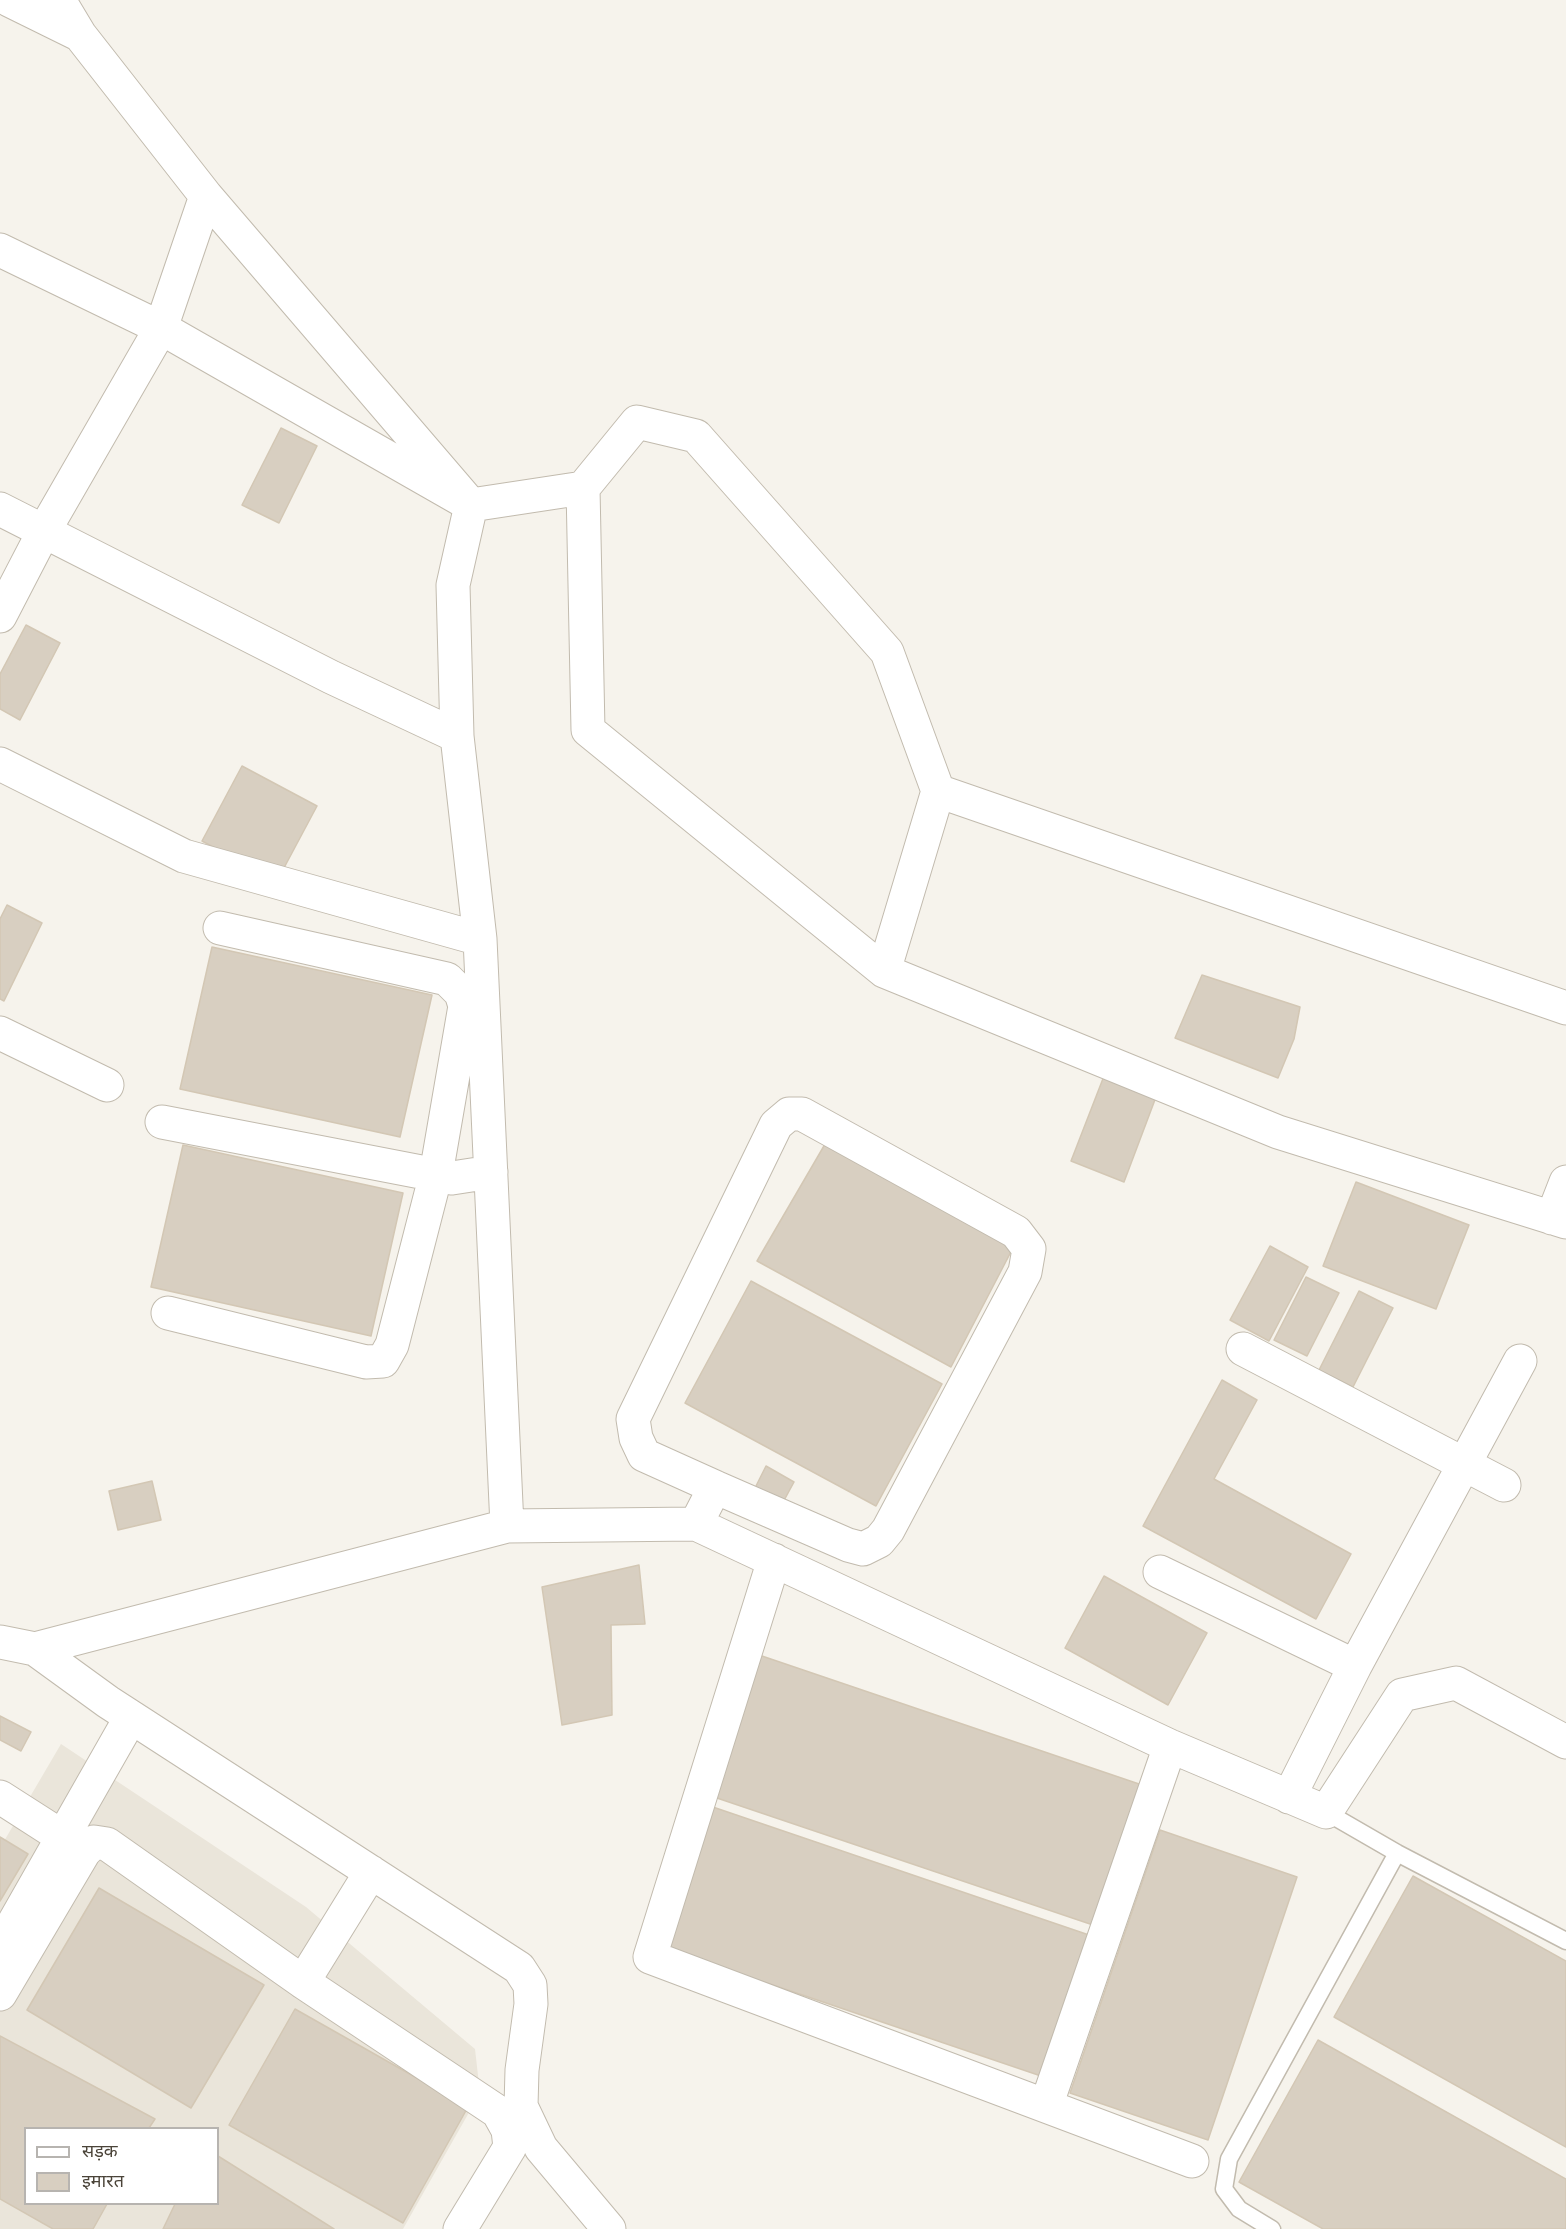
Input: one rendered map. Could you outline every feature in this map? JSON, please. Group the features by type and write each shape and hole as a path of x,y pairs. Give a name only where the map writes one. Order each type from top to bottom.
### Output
{"street":[{"path":"9,0 80,35"},
{"path":"59,0 80,35 206,196 471,505"},
{"path":"0,616 44,531 161,328 206,196"},
{"path":"0,250 161,328 471,505 583,488"},
{"path":"884,971 938,791 887,652 696,436 637,422 583,488 588,730 884,971 1278,1132 1559,1220 1566,1182"},
{"path":"471,505 453,585 457,736 480,939 507,1526"},
{"path":"0,509 331,677 457,736"},
{"path":"0,764 184,856 480,939"},
{"path":"938,791 1566,1008"},
{"path":"168,1312 366,1362 383,1361 392,1346 436,1174 465,1006 460,993 447,979 220,928"},
{"path":"0,1033 107,1085"},
{"path":"789,1114 802,1114 1016,1232 1029,1249 1025,1272 888,1530 879,1541 863,1549 848,1545 715,1487 644,1455 636,1438 633,1419 776,1125 789,1114"},
{"path":"162,1122 452,1178 491,1172"},
{"path":"1243,1349 1504,1485"},
{"path":"1289,1797 1355,1666 1466,1464 1520,1360"},
{"path":"696,1524 715,1487"},
{"path":"35,1649 507,1526 696,1524 1170,1746 1326,1812 1402,1695 1456,1683 1566,1742"},
{"path":"774,1560 650,1957 1192,2161"},
{"path":"1160,1572 1355,1666"},
{"path":"0,1642 35,1649 131,1718 519,1968 530,1985 531,2004 522,2070 521,2106 541,2148 609,2229"},
{"path":"0,1947 131,1718"},
{"path":"1046,2106 1170,1746"},
{"path":"0,1797 64,1838"},
{"path":"0,1994 84,1852 94,1842 107,1844 303,1982 498,2112 508,2130 510,2147 460,2229"},
{"path":"303,1982 371,1872"}],"lane":[{"path":"1326,1812 1397,1853 1566,1941"},
{"path":"1272,2229 1239,2209 1224,2189 1229,2159 1397,1853"}],"shaded area":[{"path":"61,1744 306,1907 475,2049 480,2093 403,2229 0,2229 0,1848"}],"building":[{"path":"281,428 317,446 279,523 242,505"},
{"path":"26,625 60,643 20,720 0,709 0,674"},
{"path":"242,766 317,806 277,881 202,841"},
{"path":"7,905 42,923 4,1001 0,999 0,919"},
{"path":"212,947 432,995 400,1137 180,1089"},
{"path":"1202,975 1300,1007 1294,1039 1278,1078 1175,1038"},
{"path":"1104,1076 1156,1097 1124,1182 1071,1161"},
{"path":"828,1139 1014,1246 951,1367 757,1261"},
{"path":"183,1145 403,1193 371,1336 151,1287"},
{"path":"1356,1182 1469,1225 1436,1309 1323,1266"},
{"path":"1270,1246 1308,1267 1269,1341 1230,1320"},
{"path":"1306,1277 1339,1293 1307,1356 1274,1340"},
{"path":"751,1281 942,1384 876,1506 685,1403"},
{"path":"1359,1291 1393,1308 1353,1387 1319,1370"},
{"path":"1222,1380 1257,1400 1214,1479 1351,1554 1316,1619 1143,1526"},
{"path":"766,1466 794,1482 781,1506 754,1490"},
{"path":"152,1481 161,1520 118,1530 109,1491"},
{"path":"639,1565 645,1624 611,1625 612,1715 562,1725 542,1587"},
{"path":"1104,1576 1207,1633 1168,1705 1065,1648"},
{"path":"759,1655 1142,1785 1093,1925 711,1796"},
{"path":"0,1716 31,1732 21,1751 0,1740"},
{"path":"707,1805 1089,1935 1041,2076 658,1946"},
{"path":"1160,1830 1297,1877 1208,2140 1070,2093"},
{"path":"0,1837 28,1854 0,1901"},
{"path":"1413,1876 1566,1961 1566,2147 1334,2017"},
{"path":"99,1888 264,1985 191,2108 27,2010"},
{"path":"295,2009 468,2107 403,2223 229,2125"},
{"path":"0,2036 155,2119 150,2127 24,2127 24,2205 106,2205 93,2229 53,2229 0,2199"},
{"path":"1318,2040 1566,2179 1566,2229 1323,2229 1239,2182"},
{"path":"219,2157 334,2229 163,2229 175,2205 219,2205"}]}
